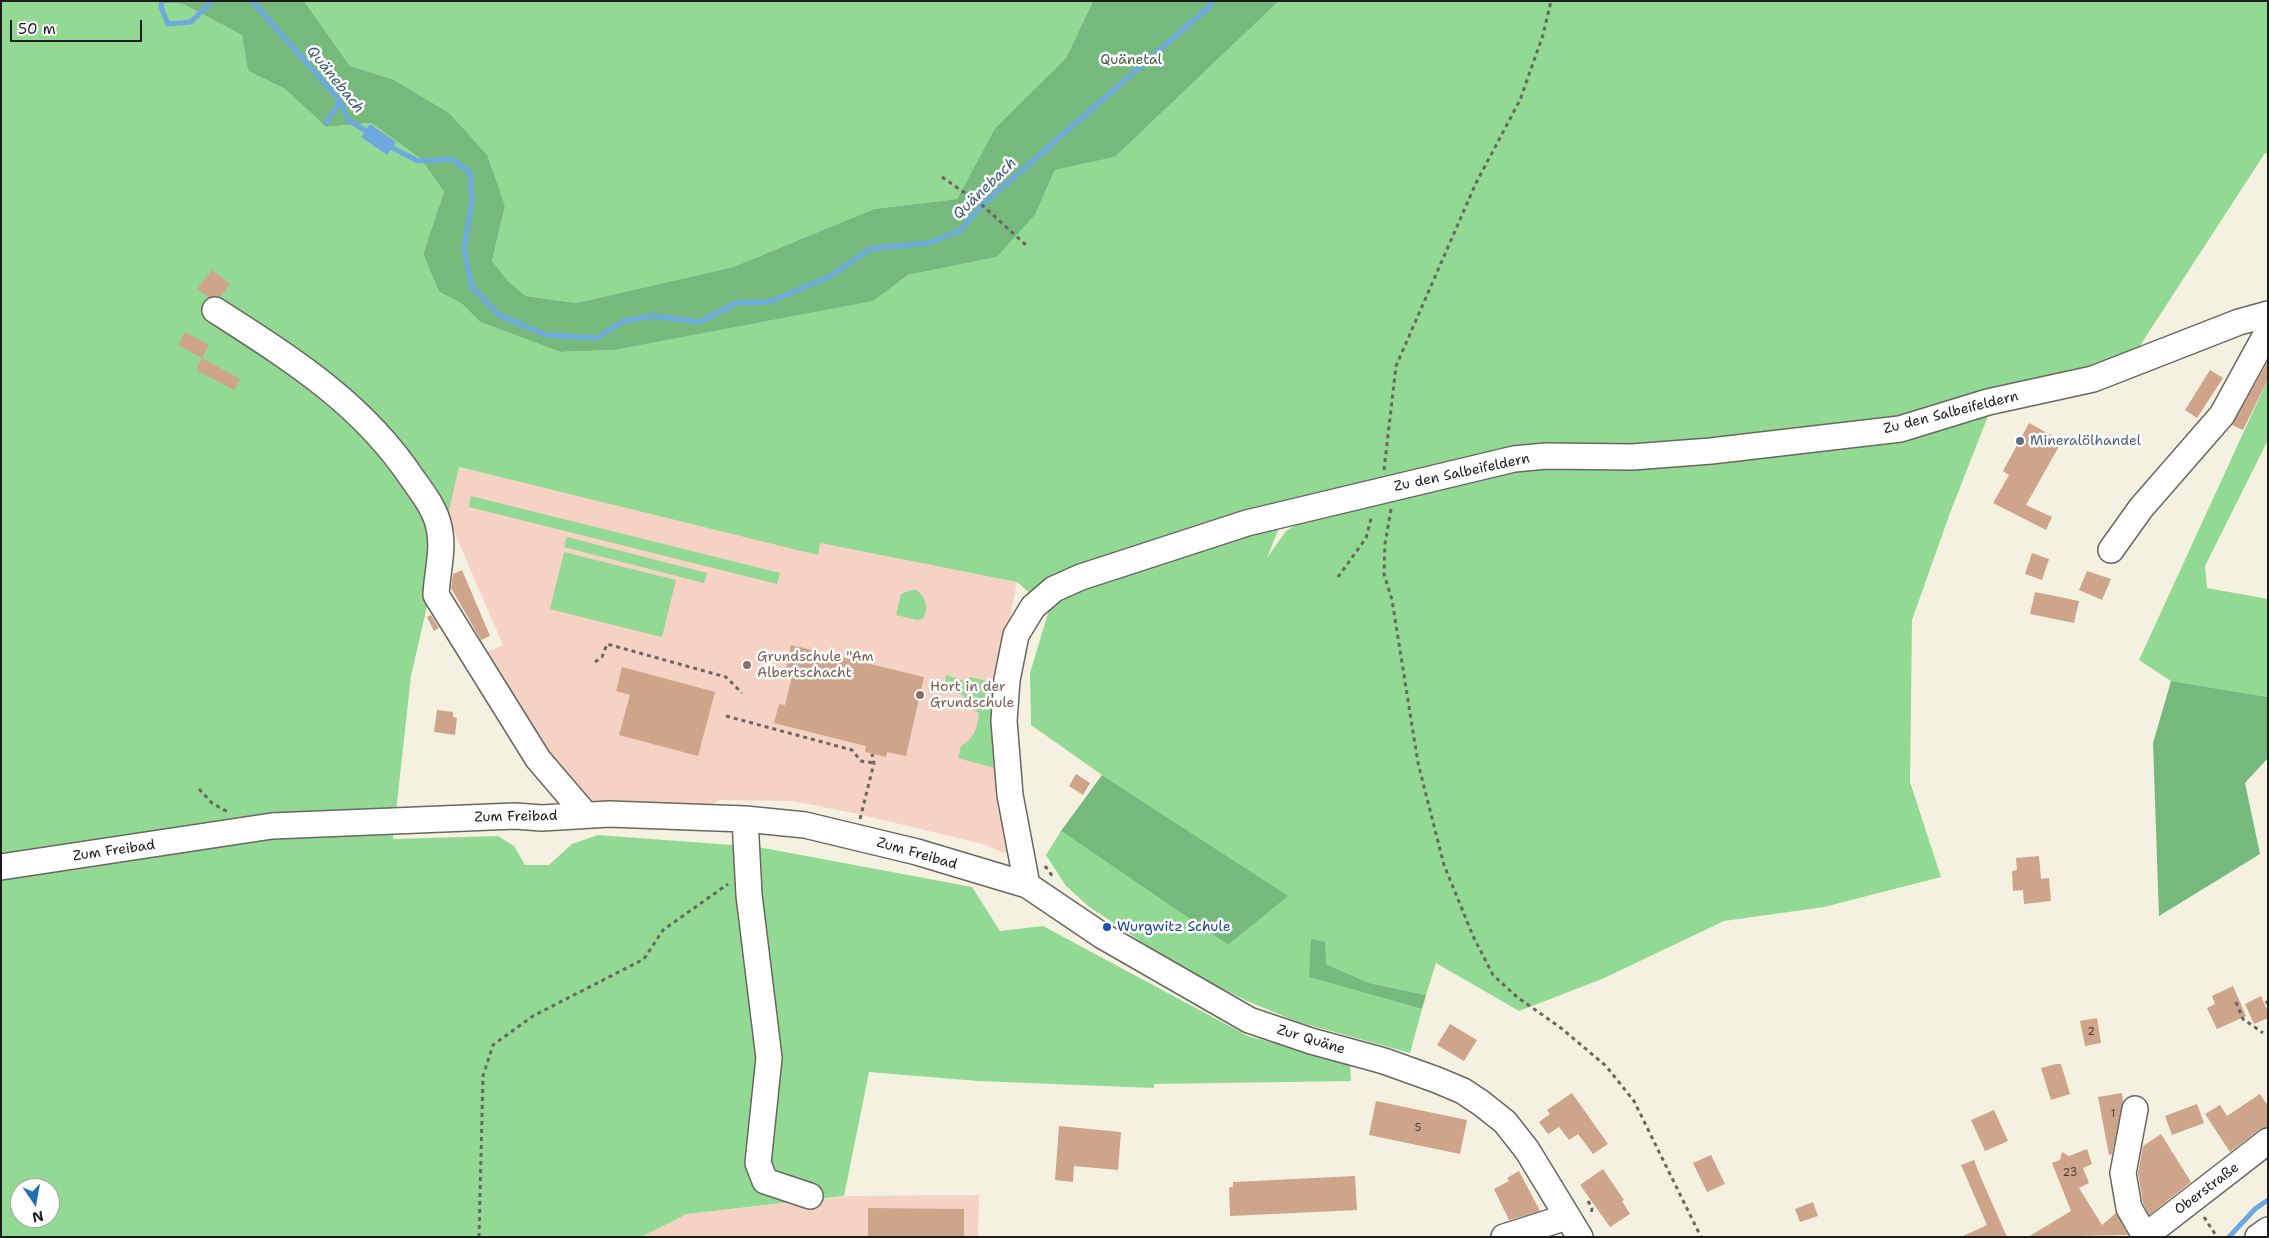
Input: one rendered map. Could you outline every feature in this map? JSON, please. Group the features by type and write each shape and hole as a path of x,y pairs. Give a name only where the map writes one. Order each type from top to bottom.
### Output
{"street":[{"path":"215,310 286,356 345,399 395,452 432,506 439,525 442,555 436,595 538,759 585,814"},
{"name":"Zu den Salbeifeldern","path":"1026,885 1010,795 1004,721 1007,680 1016,635 1033,607 1054,589 1082,577 1247,523 1378,490 1418,483 1514,459 1546,456 1632,456 1711,451 1900,429 1988,402 2093,379 2239,322 2268,314"},
{"path":"2111,550 2141,508 2222,415 2268,331"},
{"name":"Zum Freibad","path":"1,867 272,826 506,816 542,818 585,814 745,819 805,826 855,836 917,852 1026,885"},
{"path":"745,819 748,871 769,1058 758,1163 765,1181 810,1196"},
{"name":"Zur Quäne","path":"1026,885 1101,935 1249,1020 1311,1041 1384,1061 1437,1080 1475,1099 1505,1122 1579,1224"},
{"path":"2135,1109 2132,1135 2123,1173 2129,1208 2144,1237"},
{"name":"Oberstraße","path":"2144,1237 2268,1141"},
{"path":"1504,1237 1579,1224"},
{"path":"2258,1237 2268,1230"}],"path":[{"path":"1551,1 1543,34 1520,100 1476,183 1396,366 1384,473 1378,490 1391,507 1385,544 1384,574 1392,600 1418,763 1444,865 1474,936 1493,975 1517,997 1561,1028 1606,1066 1634,1100 1701,1237"},
{"path":"942,177 982,205 1027,246"},
{"path":"1338,577 1366,538"},
{"path":"595,662 602,657 607,644 726,677 742,692"},
{"path":"726,716 852,750 861,761 874,764"},
{"path":"861,816 874,764 872,754"},
{"path":"479,1237 482,1076 494,1045 533,1016 644,959 663,930 748,871"},
{"path":"2236,1002 2243,1019 2263,1033"},
{"path":"1579,1224 1592,1208 1588,1201"},
{"path":"2201,1212 2217,1237"}],"shaded area":[{"name":"Grundschule \"Am Albertschacht","path":"458,467 817,554 820,543 1017,582 998,678 997,787 995,796 1005,802 1015,848 1004,853 983,844 858,814 792,801 719,800 707,808 587,802 564,782 487,652 503,645 447,515"},
{"path":"979,1195 978,1237 641,1237 687,1214 849,1196"}],"green space":[{"path":"1,1 131,1 183,4 242,35 248,71 285,89 326,127 371,123 421,159 444,192 423,254 439,292 461,303 480,322 560,352 615,350 872,301 908,275 997,257 1035,215 1055,170 1115,157 1279,1 2268,1 2268,154 2265,153 2130,361 1997,393 1950,513 1912,620 1910,782 1941,877 1824,907 1724,921 1602,979 1519,1011 1436,963 1426,995 1369,983 1326,964 1310,977 1422,1009 1410,1053 1298,1022 1247,1001 1207,981 1152,949 1088,906 1066,886 1046,855 1061,831 1228,945 1287,896 1102,775 1031,725 1030,673 1049,610 1017,582 820,543 818,555 459,467 411,676 393,839 498,836 514,846 525,865 549,865 572,844 598,835 758,847 972,887 1000,931 1043,926 1248,1036 1350,1063 1351,1081 1154,1084 1154,1088 978,1081 869,1072 844,1196 687,1214 641,1237 1,1237","holes":["1308,518 1286,531 1267,558 1280,525"]},
{"name":"Quänetal","path":"131,1 304,1 350,66 392,79 449,113 487,155 505,206 492,261 509,282 526,296 576,303 733,267 874,209 957,199 995,128 1066,58 1093,1 1279,1 1115,157 1055,170 1035,215 997,257 908,275 873,301 615,350 560,352 480,322 461,303 439,292 423,254 444,192 421,159 371,123 326,127 285,89 248,71 242,35 183,4"},
{"path":"304,1 1093,1 1066,58 995,128 957,199 874,209 733,267 576,303 526,296 509,282 492,261 505,206 392,79 350,66"},
{"path":"2268,379 2268,440 2205,566 2207,588 2268,599 2268,697 2171,681 2139,660"},
{"path":"471,496 780,573 777,584 469,507"},
{"path":"567,537 707,573 704,583 564,547"},
{"path":"564,552 676,580 662,637 550,609"},
{"path":"917,590 923,596 926,611 923,619 917,620 896,615 901,594"},
{"path":"946,675 968,682 970,677 994,683 998,690 1001,770 958,758 961,746 969,740 974,732 979,713 969,708 963,695 944,689"},
{"path":"2171,681 2268,697 2268,758 2245,783 2260,854 2159,916 2153,743"},
{"path":"1102,775 1288,896 1228,945 1061,831"},
{"path":"1311,939 1325,942 1326,964 1369,983 1426,995 1422,1009 1309,977"}],"water":[{"path":"370,124 396,142 387,155 361,137"}],"building":[{"path":"212,270 230,284 220,297 209,297 197,289"},
{"path":"185,332 209,345 202,358 178,345"},
{"path":"202,358 240,379 234,390 196,370"},
{"path":"2268,361 2268,379 2243,430 2232,425"},
{"path":"2210,370 2223,378 2197,418 2185,410"},
{"path":"2029,423 2062,441 2026,505 2052,517 2046,530 1993,503 2009,475 2003,471"},
{"path":"2032,553 2049,559 2042,580 2025,574"},
{"path":"462,570 490,636 481,640 451,588 453,574"},
{"path":"2087,571 2111,579 2102,600 2079,590"},
{"path":"2035,592 2079,601 2074,623 2030,614"},
{"path":"431,615 439,628 434,631 427,617"},
{"path":"791,645 924,677 906,756 887,752 886,757 865,752 866,746 774,723 779,704 785,705 792,676 785,674"},
{"path":"622,667 715,692 698,756 619,735 630,695 616,691"},
{"path":"437,710 453,712 453,717 457,718 455,735 434,732"},
{"path":"1076,774 1090,783 1083,795 1069,786"},
{"path":"2039,856 2041,879 2049,878 2051,901 2024,904 2023,890 2013,891 2012,871 2017,870 2016,858"},
{"path":"2233,986 2246,1016 2217,1029 2207,1008 2215,1004 2212,996"},
{"path":"2261,996 2268,1012 2268,1018 2254,1024 2245,1004"},
{"path":"2097,1018 2101,1043 2085,1046 2080,1021"},
{"path":"1450,1024 1477,1040 1464,1061 1437,1045"},
{"path":"2061,1064 2070,1094 2051,1100 2041,1068"},
{"path":"1572,1093 1608,1144 1593,1154 1578,1134 1569,1140 1559,1127 1548,1134 1539,1122 1550,1114 1547,1110"},
{"path":"2122,1093 2123,1101 2112,1154 2109,1155 2098,1097"},
{"path":"2260,1094 2268,1106 2268,1127 2259,1130 2230,1152 2205,1114 2220,1105 2227,1116"},
{"path":"1376,1101 1467,1120 1460,1154 1369,1135"},
{"path":"2197,1104 2204,1123 2172,1135 2165,1116"},
{"path":"1994,1110 2008,1141 1985,1151 1971,1120"},
{"path":"1059,1126 1121,1132 1118,1170 1074,1166 1073,1182 1055,1180"},
{"path":"2161,1134 2191,1182 2149,1215 2143,1203 2138,1173 2143,1146"},
{"path":"2087,1149 2092,1164 2083,1168 2089,1183 2079,1188 2102,1225 2116,1213 2128,1235 2028,1237 2071,1211 2052,1163 2060,1160 2062,1152 2069,1156"},
{"path":"1711,1155 1725,1184 1707,1192 1693,1163"},
{"path":"1974,1160 2007,1237 1961,1237 1987,1225 1961,1165"},
{"path":"1603,1169 1624,1200 1622,1201 1630,1214 1610,1227 1580,1185"},
{"path":"1519,1171 1540,1211 1509,1220 1494,1189 1509,1181 1507,1178"},
{"path":"1355,1176 1357,1210 1230,1216 1229,1187 1233,1187 1233,1182"},
{"path":"1813,1202 1818,1216 1800,1222 1795,1209"},
{"path":"868,1208 964,1209 964,1237 868,1237"}],"waterway":[{"name":"Quänebach","path":"162,1 161,7 168,24 191,22 212,1"},
{"name":"Quänebach","path":"252,1 340,101 348,120 371,134"},
{"name":"Quänebach","path":"387,145 418,161 452,159 470,173 472,200 464,250 472,287 499,315 546,335 597,338 624,321 653,316 700,322 736,303 769,302 829,277 870,249 929,243 961,230 982,205 1210,6 1212,1"},
{"path":"326,123 340,101"},
{"path":"2229,1237 2255,1209 2268,1200"}],"place":[{"name":"Mineralölhandel","path":"2020,441"},
{"name":"Grundschule \"Am Albertschacht","path":"747,665"},
{"name":"Hort in der Grundschule","path":"920,695"},
{"name":"Wurgwitz Schule","path":"1107,927"}]}
